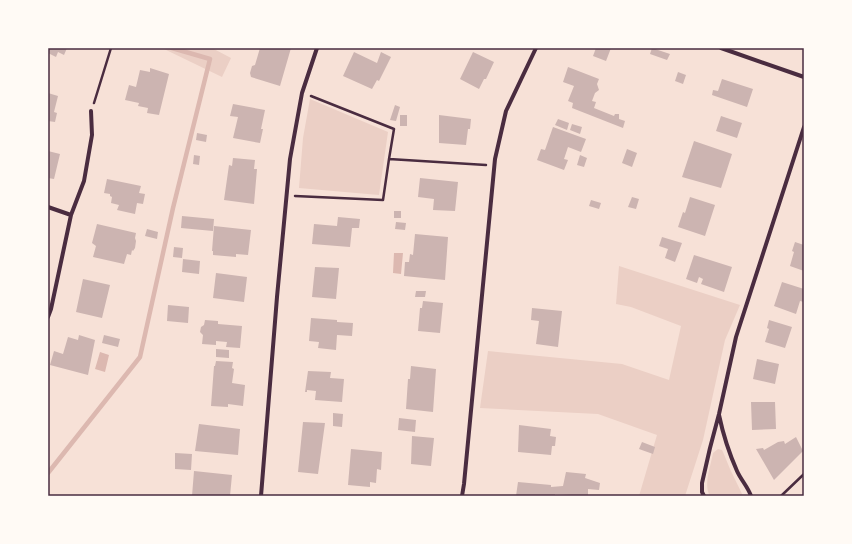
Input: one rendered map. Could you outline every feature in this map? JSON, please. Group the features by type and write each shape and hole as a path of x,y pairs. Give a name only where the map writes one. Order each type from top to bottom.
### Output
{"street":[{"path":"261,496 290,159 302,93 317,48"},
{"path":"462,496 494,166 506,111 536,48"},
{"path":"721,48 804,77"},
{"path":"48,317 71,215 84,181 92,135 91,111"},
{"path":"704,496 702,492 702,483 736,338 804,127"},
{"path":"48,207 71,215"},
{"path":"719,414 728,447 738,472 751,496"}],"path":[{"path":"91,111 111,48"},
{"path":"287,195 384,200 394,129 302,93"},
{"path":"389,159 494,166"},
{"path":"781,496 804,474"}],"shaded area":[{"path":"162,48 212,48 231,58 222,77"},
{"path":"310,99 388,132 379,195 299,188 303,138"},
{"path":"394,253 403,253 401,274 393,273"},
{"path":"619,266 740,305 725,340 703,440 685,496 639,496 657,435 598,414 480,408 488,351 622,364 669,380 681,326 631,307 616,304"},
{"path":"100,352 109,355 105,372 95,369"},
{"path":"718,449 722,450 743,496 710,496 707,486 708,475 713,453"}],"building":[{"path":"48,48 67,48 64,55 58,52 56,57 48,53"},
{"path":"260,48 291,48 280,86 251,77 250,73 252,66 255,65"},
{"path":"596,48 611,48 606,61 593,56"},
{"path":"652,48 670,54 667,60 650,54"},
{"path":"354,52 377,63 381,52 391,57 379,81 377,80 372,89 343,76"},
{"path":"473,52 494,62 486,79 484,79 479,89 460,79"},
{"path":"568,67 599,79 597,84 599,90 595,93 592,101 596,102 594,108 614,116 615,114 619,114 619,119 625,121 623,128 572,108 573,103 568,101 574,86 563,82"},
{"path":"150,68 169,74 159,115 147,113 148,108 138,106 139,103 125,100 129,85 136,87 140,70 150,72"},
{"path":"678,72 686,75 683,84 675,81"},
{"path":"722,79 753,89 747,107 712,95 713,90 718,91"},
{"path":"48,93 58,96 54,112 57,113 55,122 48,121"},
{"path":"233,104 265,110 260,143 233,138 238,117 230,116"},
{"path":"395,105 400,107 396,121 390,120"},
{"path":"400,115 407,115 407,126 400,126"},
{"path":"439,115 471,119 466,145 439,143"},
{"path":"721,116 742,123 737,138 716,131"},
{"path":"558,119 569,123 567,130 555,125"},
{"path":"572,124 582,127 580,134 570,130"},
{"path":"553,127 586,139 581,152 568,147 564,159 568,160 564,170 537,160 541,149 545,150"},
{"path":"197,133 207,135 206,142 196,140"},
{"path":"694,141 732,154 721,188 682,177"},
{"path":"627,149 637,153 632,167 622,163"},
{"path":"48,151 60,154 54,179 48,178"},
{"path":"194,155 200,156 199,165 193,164"},
{"path":"580,155 587,158 584,167 577,165"},
{"path":"233,158 255,160 254,169 257,169 254,204 224,200 229,165 232,166"},
{"path":"420,178 458,182 455,211 433,210 434,199 418,197"},
{"path":"107,179 141,186 139,193 145,194 143,204 137,203 135,214 117,210 119,205 111,203 112,197 110,194 104,193"},
{"path":"632,197 639,199 636,209 628,207"},
{"path":"690,197 715,205 705,236 678,227 683,212 685,213"},
{"path":"591,200 601,203 599,209 589,206"},
{"path":"394,211 401,211 401,218 394,218"},
{"path":"182,216 214,219 213,231 181,228"},
{"path":"338,217 360,219 359,228 352,228 350,247 312,244 314,224 337,226"},
{"path":"396,222 406,223 405,230 395,229"},
{"path":"97,224 136,233 135,248 133,251 132,250 131,255 127,254 124,264 93,257 96,246 92,243"},
{"path":"214,226 251,230 248,255 236,254 236,257 213,255"},
{"path":"147,229 158,232 157,239 145,236"},
{"path":"415,234 448,237 445,280 404,276 405,262 409,262 410,254 413,255"},
{"path":"662,237 682,243 675,262 665,258 668,249 659,246"},
{"path":"795,242 804,245 804,271 790,266"},
{"path":"174,247 183,248 182,258 173,257"},
{"path":"694,255 732,267 724,292 701,284 703,279 699,277 697,283 686,279"},
{"path":"183,259 200,261 199,274 182,272"},
{"path":"315,267 339,268 336,299 312,297"},
{"path":"216,273 247,277 244,302 213,298"},
{"path":"83,279 110,285 102,318 76,312"},
{"path":"782,282 804,289 804,302 800,301 796,314 774,306"},
{"path":"416,291 426,291 425,297 415,297"},
{"path":"423,301 443,303 440,333 418,331 420,308 422,308"},
{"path":"168,305 189,307 188,323 167,321"},
{"path":"532,308 562,311 558,347 536,344 539,321 531,320"},
{"path":"311,318 353,323 352,336 337,335 336,350 318,348 319,342 309,341"},
{"path":"205,320 218,321 218,324 242,326 240,348 226,347 227,342 216,341 216,345 202,344 203,335 200,332"},
{"path":"769,320 792,327 785,348 765,342 769,329 767,328"},
{"path":"79,335 95,340 88,375 50,365 54,351 63,354 68,337 78,340"},
{"path":"104,335 120,339 118,347 102,343"},
{"path":"216,349 229,350 229,358 216,357"},
{"path":"757,359 779,364 775,384 753,379"},
{"path":"216,361 233,362 232,368 234,369 232,383 245,385 243,406 228,404 228,407 211,406 214,366"},
{"path":"411,366 436,369 433,412 406,409 408,379 410,379"},
{"path":"308,371 331,372 330,378 344,379 342,402 315,400 316,391 307,390 307,392 305,392"},
{"path":"751,402 775,402 776,429 752,430"},
{"path":"333,413 343,414 342,427 333,426"},
{"path":"399,418 416,420 415,432 398,430"},
{"path":"303,422 325,423 318,474 298,472"},
{"path":"199,424 240,429 238,455 195,451"},
{"path":"519,425 551,429 550,436 556,437 555,446 552,446 551,455 518,452"},
{"path":"412,436 434,438 431,466 411,464"},
{"path":"796,437 803,451 774,480 756,449 763,448 764,450 778,442 784,441 785,444"},
{"path":"642,442 655,447 653,454 639,449"},
{"path":"351,449 382,452 381,470 377,469 376,483 370,482 370,487 348,485"},
{"path":"175,453 192,454 191,470 175,469"},
{"path":"194,471 232,475 230,496 192,496"},
{"path":"566,472 586,474 585,478 600,483 599,490 588,489 588,496 555,494 555,496 516,496 518,482 551,485 551,487 563,486"}],"waterway":[{"path":"48,473 140,357 173,208 210,59 172,48"}]}
